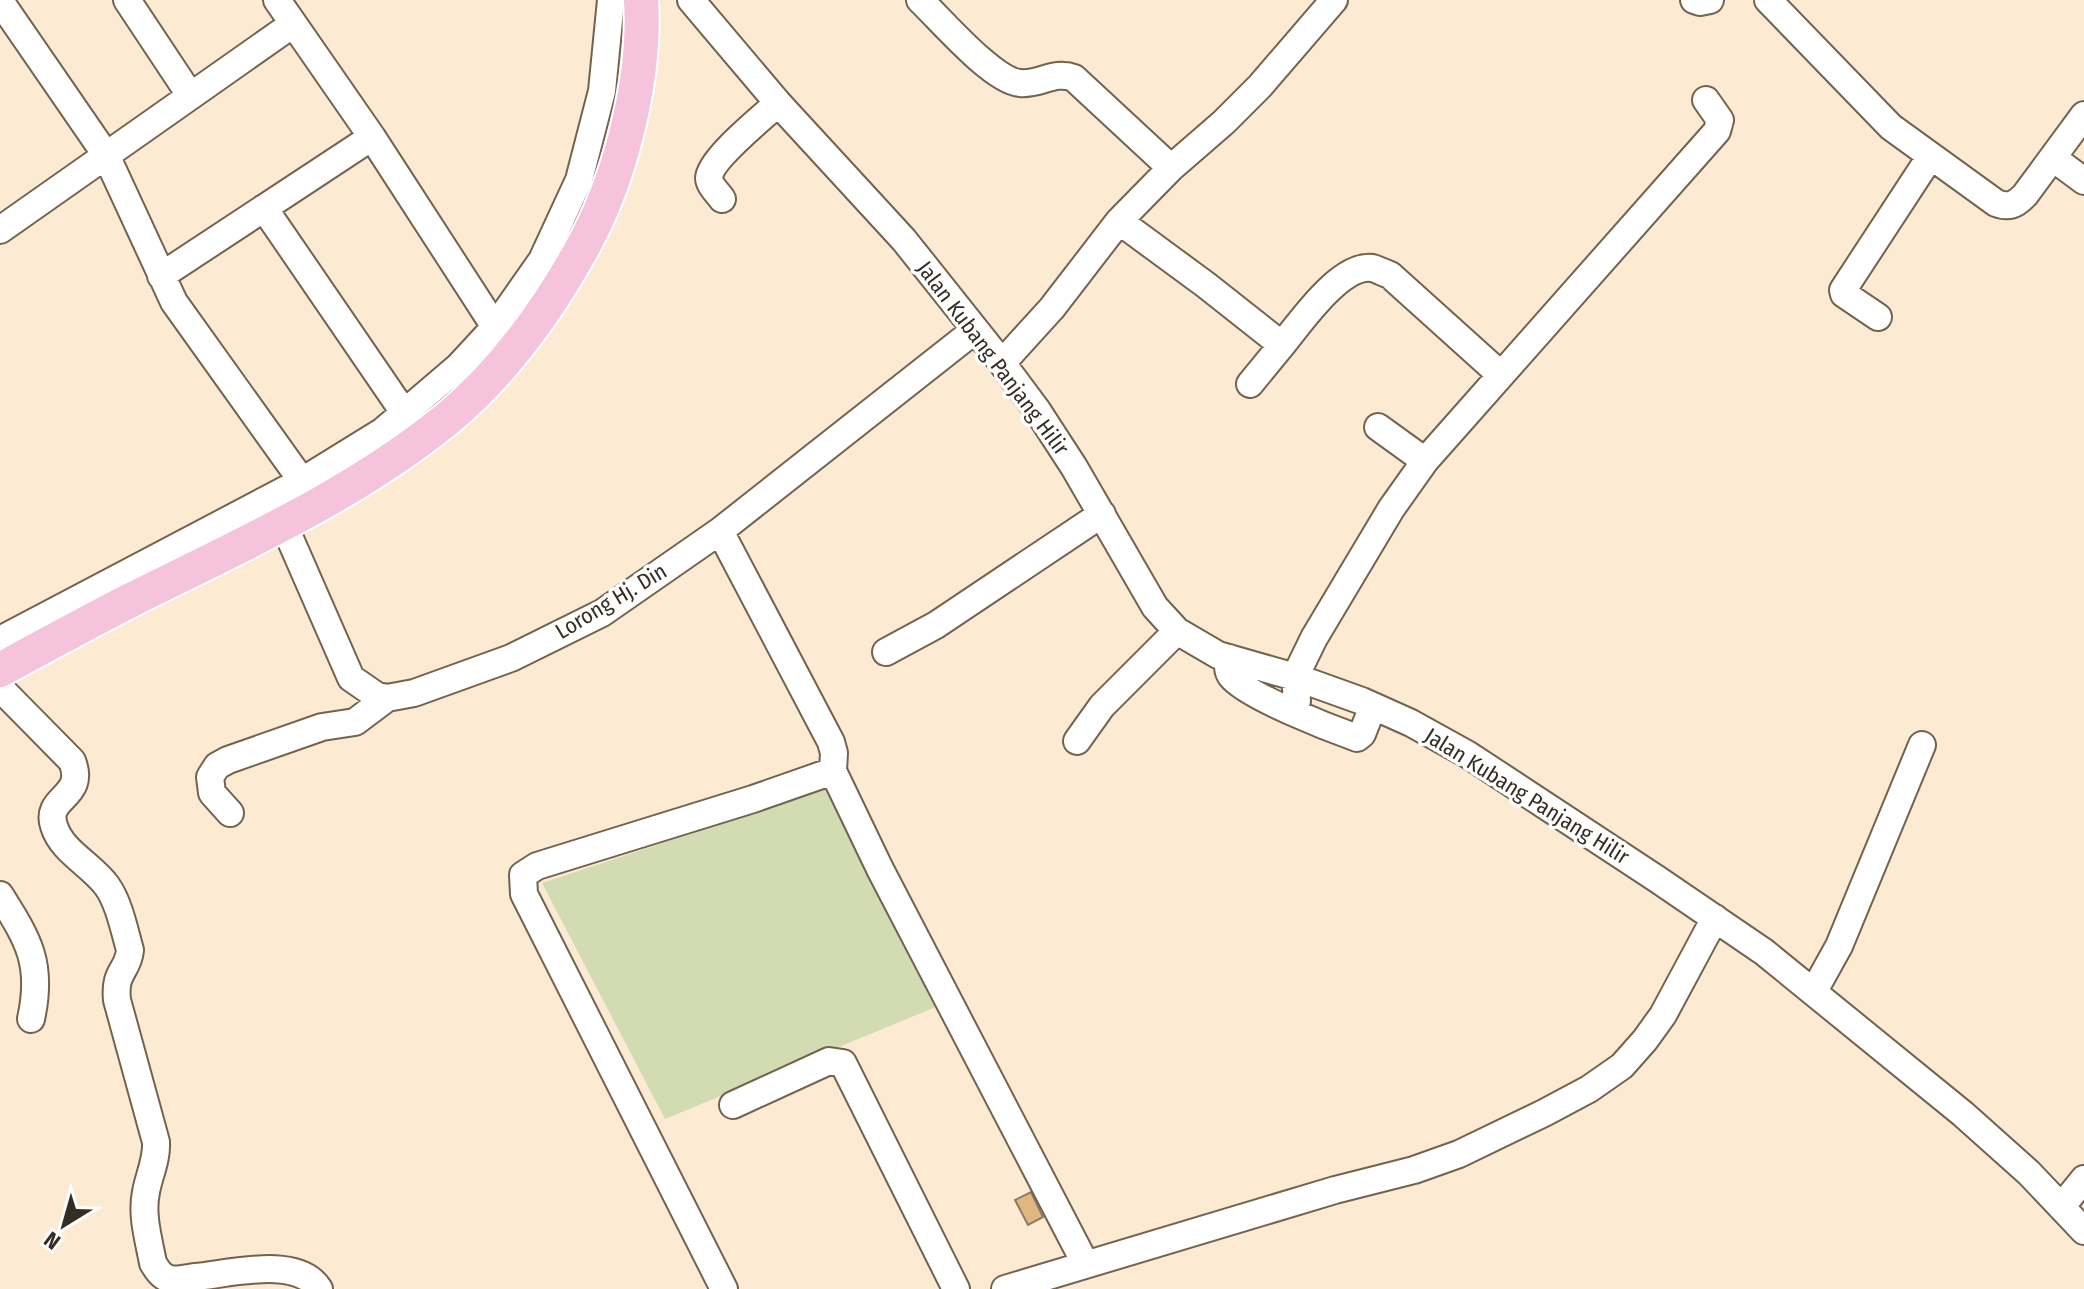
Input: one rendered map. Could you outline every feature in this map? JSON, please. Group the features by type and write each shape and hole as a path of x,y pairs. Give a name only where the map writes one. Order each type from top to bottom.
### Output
{"main road":[{"path":"0,670 46,630 284,525 347,488 447,418 485,383 524,339 564,282 598,217 615,175 632,105 641,0"}],"street":[{"path":"127,0 190,95"},
{"path":"277,0 372,137 495,327"},
{"path":"0,640 46,630 302,481 383,431 458,367 495,327 542,260 579,180 602,91 611,0"},
{"name":"Jalan Kubang Panjang Hilir","path":"691,0 778,103 904,240 1002,363 1037,410 1155,607 1177,631 1192,642 1229,658 1295,677 1373,706 1467,754 1715,918 1814,991 1969,1119 2062,1206 2084,1231"},
{"path":"920,0 984,62 1009,81 1031,83 1059,74 1074,78 1171,168"},
{"path":"1002,363 1052,308 1119,221 1260,86 1334,0"},
{"path":"1694,0 1710,0"},
{"path":"1768,0 1891,127 1985,197 2007,207 2025,195 2084,115"},
{"path":"0,1 106,155 161,276 194,332 302,481"},
{"path":"0,229 293,24"},
{"path":"1294,712 1297,701 1295,677 1314,638 1391,509 1425,461 1717,131 1720,120 1706,100"},
{"path":"722,199 709,176 718,161 778,103"},
{"path":"161,276 372,137"},
{"path":"1878,317 1844,294 1843,290 1930,157"},
{"path":"2053,158 2084,181"},
{"path":"264,208 405,414"},
{"path":"1119,221 1282,345"},
{"path":"1250,384 1334,283 1353,271 1371,268 1390,275 1501,375"},
{"name":"Lorong Hj. Din","path":"387,698 414,693 511,658 602,613 720,531 975,330"},
{"path":"1378,427 1425,461"},
{"path":"886,652 936,625 1102,514"},
{"path":"284,525 351,678 369,692 387,698"},
{"path":"720,531 831,742 833,771 880,869 1085,1263"},
{"path":"1077,741 1102,706 1177,631"},
{"path":"1229,658 1228,670 1235,681 1294,712 1357,738 1362,734 1373,706"},
{"path":"0,688 72,761 77,774 75,782 52,812 52,821 68,848 106,885 130,950 116,984 117,1000 156,1142 157,1155 144,1208 157,1271 172,1280 275,1269 292,1270 313,1280 319,1289"},
{"path":"230,813 212,793 210,777 217,766 322,727 355,722 387,698"},
{"path":"1814,991 1839,946 1922,745"},
{"path":"724,1289 524,894 523,875 537,866 833,771"},
{"path":"0,895 29,947 37,972 37,993 31,1019"},
{"path":"1005,1289 1320,1194 1414,1170 1459,1154 1589,1089 1622,1066 1645,1040 1663,1015 1715,918"},
{"path":"733,1105 829,1061 843,1063 956,1289"},
{"path":"2062,1206 2084,1179"}],"green space":[{"path":"826,789 938,1006 665,1119 542,883"}],"building":[{"path":"1031,1192 1043,1217 1028,1225 1015,1200"}]}
